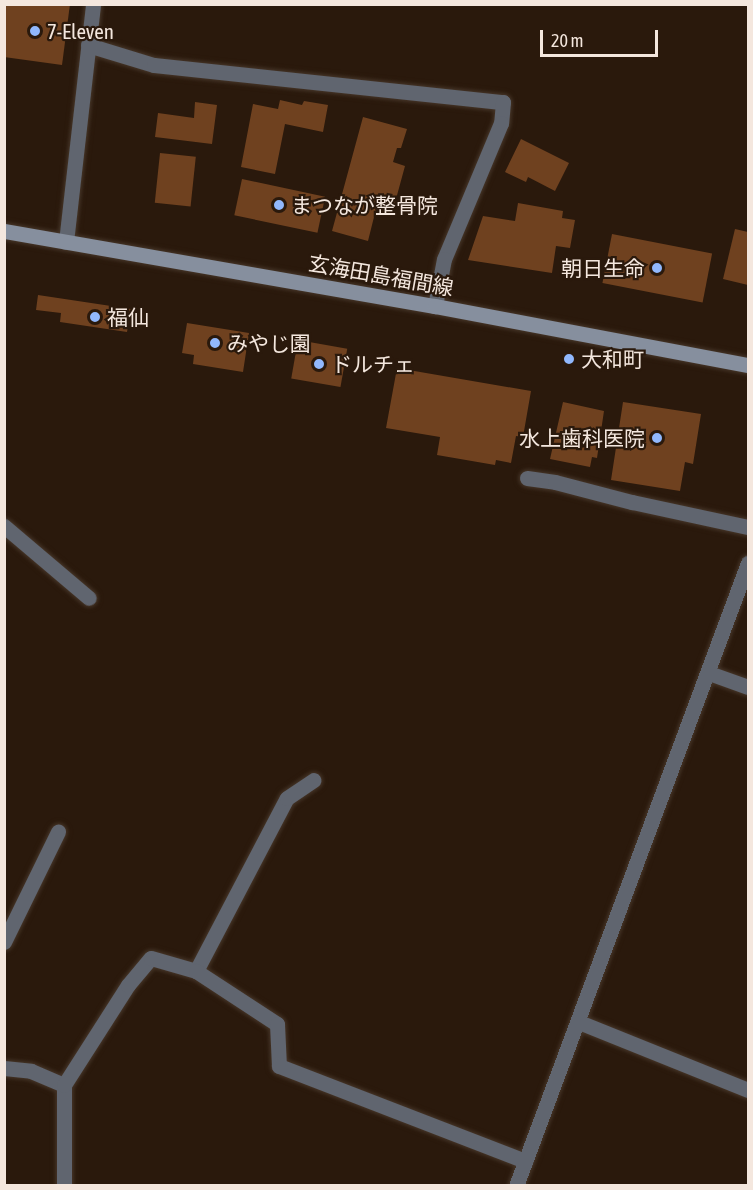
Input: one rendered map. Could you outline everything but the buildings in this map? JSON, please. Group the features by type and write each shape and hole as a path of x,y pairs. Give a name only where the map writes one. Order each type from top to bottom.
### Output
{"main road":[{"name":"玄海田島福間線","path":"4,231 435,306 748,365"}],"street":[{"path":"66,242 93,4"},
{"path":"88,45 154,65 503,102 501,123 444,259 435,306"},
{"path":"527,478 555,482 632,502 748,527"},
{"path":"4,526 89,598"},
{"path":"516,1185 710,673 748,563"},
{"path":"710,673 748,687"},
{"path":"196,971 288,798 314,780"},
{"path":"4,942 58,832"},
{"path":"64,1185 64,1085 128,985 152,958 196,971 277,1024 279,1066 525,1161"},
{"path":"579,1022 748,1090"},
{"path":"4,1068 31,1071 64,1085"}],"place":[{"name":"7-Eleven","path":"35,31"},
{"name":"まつなが整骨院","path":"279,205"},
{"name":"朝日生命","path":"657,268"},
{"name":"福仙","path":"95,317"},
{"name":"みやじ園","path":"215,343"},
{"name":"大和町","path":"569,359"},
{"name":"ドルチェ","path":"319,364"},
{"name":"水上歯科医院","path":"657,438"}]}
